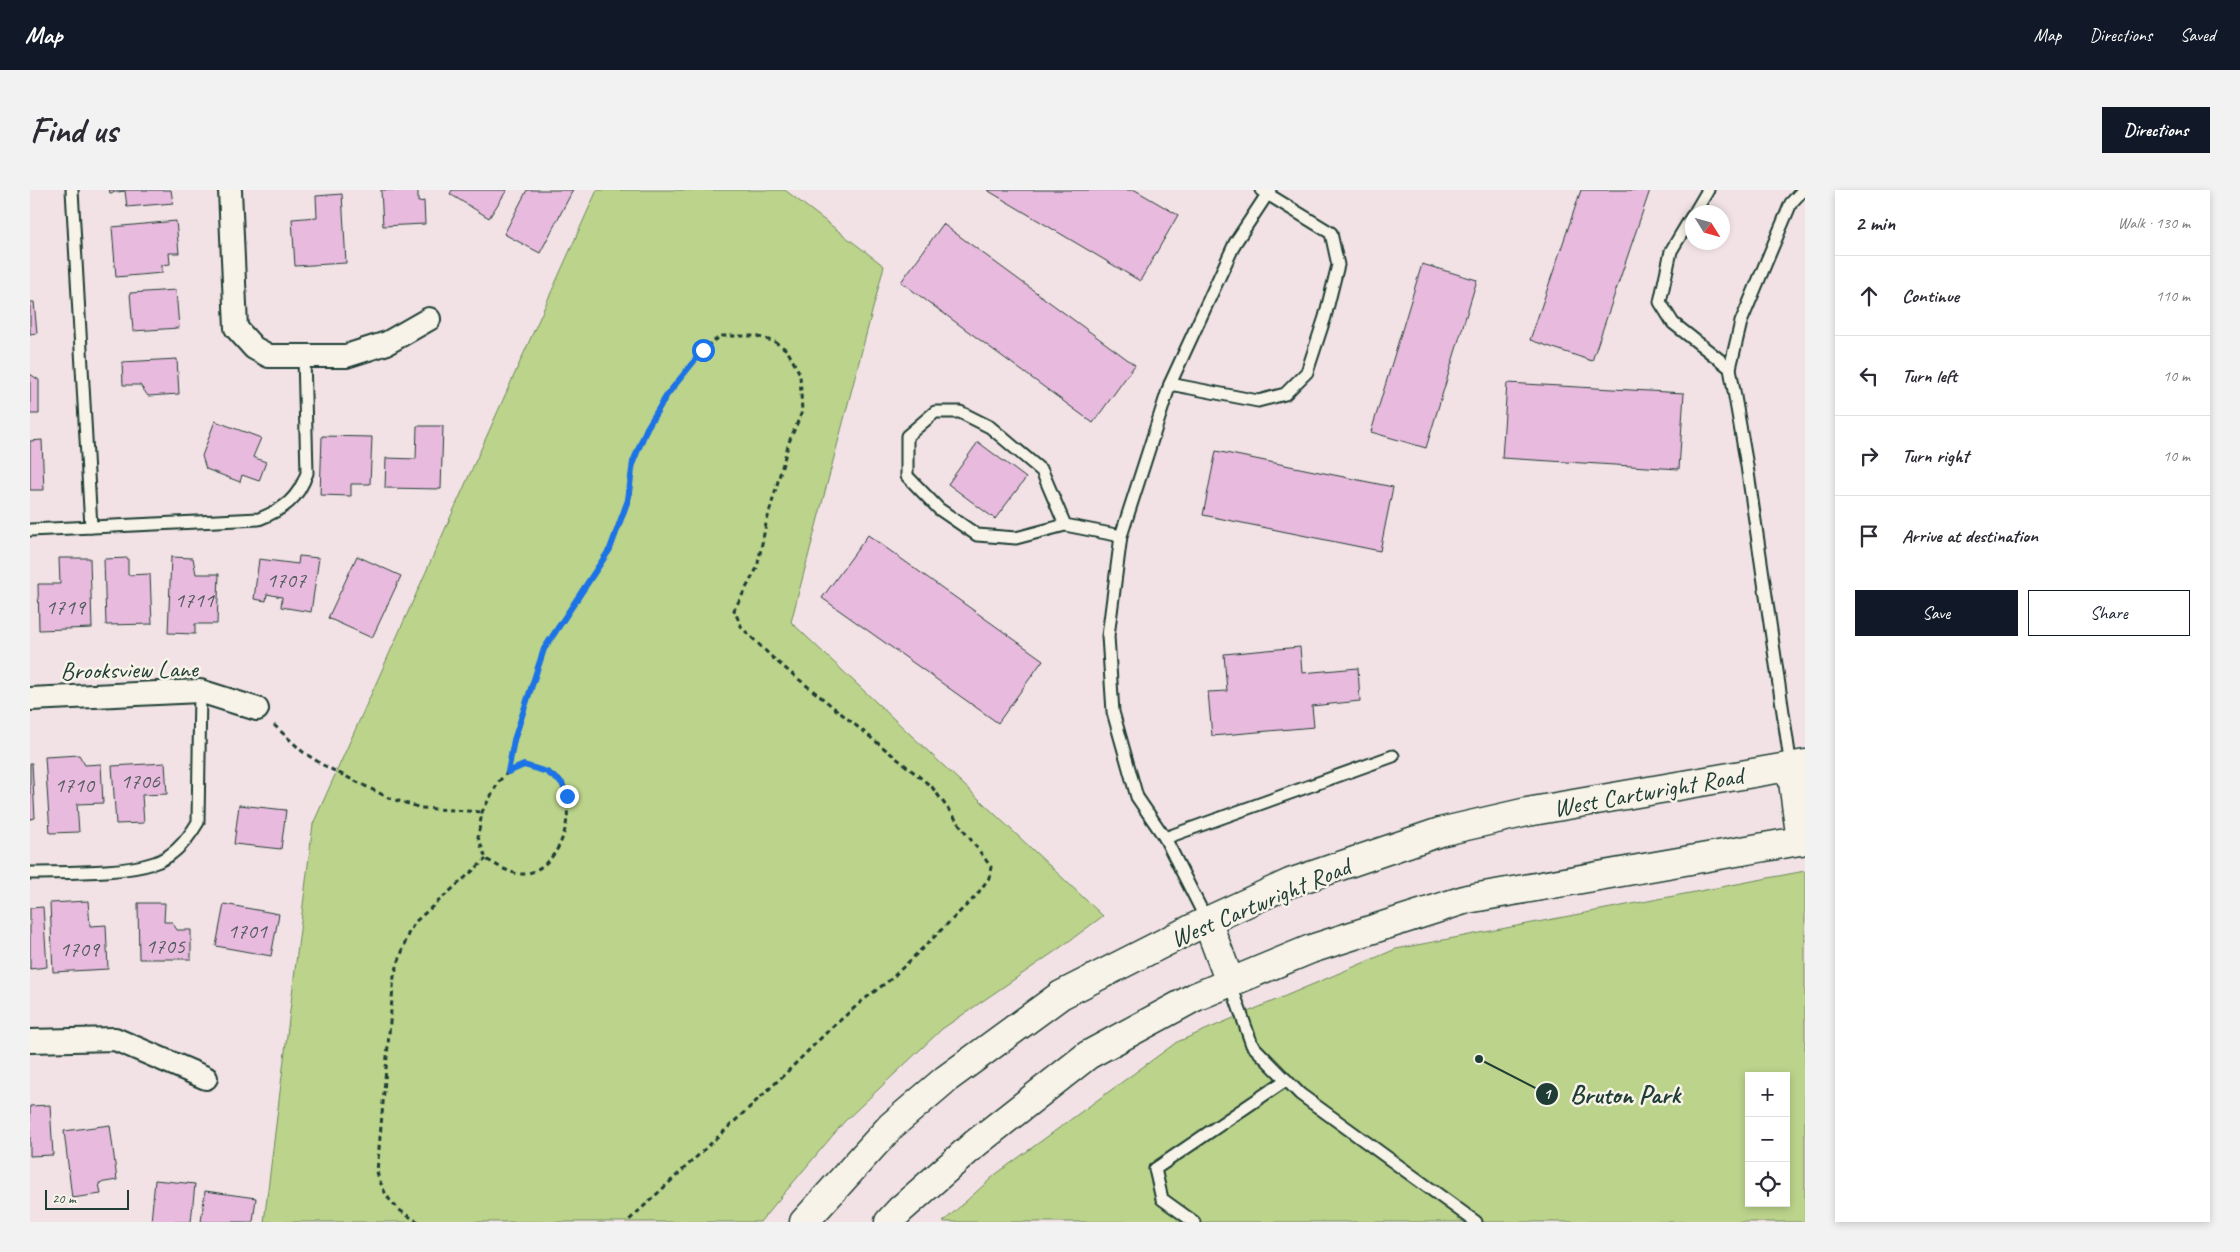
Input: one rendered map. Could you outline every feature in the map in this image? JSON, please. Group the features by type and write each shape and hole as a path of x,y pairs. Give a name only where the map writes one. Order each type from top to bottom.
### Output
{"main road":[{"path":"889,1222 900,1210 976,1144 1088,1055 1195,997 1230,982 1311,949 1467,899 1803,840 1798,765"},
{"name":"West Cartwright Road","path":"804,1222 891,1126 946,1079 1062,995 1207,921 1290,883 1440,832 1527,812 1798,765"},
{"path":"1207,921 1230,982"}],"street":[{"path":"230,190 236,328 254,348 269,356 346,356 387,343 429,318"},
{"name":"Brooksview Lane","path":"30,699 200,691 257,709"},
{"path":"30,1041 115,1039 206,1078"}],"lane":[{"path":"72,190 90,527"},
{"path":"1699,205 1708,190"},
{"path":"1798,765 1730,368 1740,322 1791,203 1803,190"},
{"path":"1170,384 1258,401 1285,394 1307,372 1325,317 1338,265 1331,233 1266,191 1236,243 1170,384 1121,536 1108,636 1113,712 1137,796 1165,838 1207,921"},
{"path":"1685,228 1671,251 1660,302 1673,323 1730,368"},
{"path":"30,530 259,519 275,513 290,502 302,488 307,473 304,356"},
{"path":"1065,525 1042,471 990,427 960,412 935,412 907,436 907,476 939,509 977,535 1016,538 1065,525 1121,536"},
{"path":"30,874 128,869 155,863 177,849 198,822 200,691"},
{"path":"1165,838 1392,756"},
{"path":"1230,982 1252,1044 1300,1094 1476,1222"},
{"path":"1194,1222 1162,1199 1156,1169 1286,1080"}],"path":[{"path":"508,772 514,740 544,649 610,549 628,500 633,462 647,428 667,395 703,350 720,336 756,336 775,342 787,350 800,374 802,412 789,442 766,524 757,568 734,610 742,628 775,660 932,787 991,866 989,878 976,896 905,965 828,1031 784,1075 627,1222"},
{"path":"257,709 303,752 323,766 389,798 421,808 482,812"},
{"path":"524,765 547,772 562,783 567,796 569,814 564,836 546,863 528,874 518,874 486,859 478,837 482,812 498,781 508,772 524,765"},
{"path":"419,1222 402,1213 383,1192 377,1172 394,976 408,934 415,922 486,859"}],"green space":[{"path":"597,190 785,190 884,266 791,622 1103,916 942,1029 844,1122 760,1222 264,1222 313,824"},
{"path":"1805,871 1805,1222 943,1222 996,1174 1177,1042 1396,949"}],"building":[{"path":"109,190 171,190 173,203 127,207 125,191 110,193"},
{"path":"381,190 418,190 418,202 424,201 425,224 383,226"},
{"path":"452,190 507,190 489,218 450,194"},
{"path":"527,190 573,190 540,253 504,234"},
{"path":"987,190 1135,190 1178,215 1140,281"},
{"path":"1581,190 1650,190 1592,361 1530,340"},
{"path":"342,194 346,263 295,266 292,219 317,217 316,196"},
{"path":"176,221 179,253 169,253 170,264 162,265 162,273 116,277 112,227"},
{"path":"943,224 1135,365 1093,423 901,282"},
{"path":"1422,264 1477,280 1426,448 1371,432"},
{"path":"176,290 179,328 133,331 130,293"},
{"path":"30,302 34,302 37,333 30,334"},
{"path":"177,359 179,394 148,396 140,385 123,385 122,362"},
{"path":"30,374 39,380 39,414 30,414"},
{"path":"1507,383 1684,393 1679,469 1502,458"},
{"path":"215,421 261,438 253,457 266,462 259,481 242,475 240,482 206,469 202,456"},
{"path":"417,426 443,426 441,489 385,488 386,458 416,459"},
{"path":"322,436 372,437 370,484 351,484 351,496 320,495"},
{"path":"42,440 44,490 30,490 30,441"},
{"path":"978,442 1026,478 995,519 948,484"},
{"path":"1216,451 1393,487 1380,551 1203,515"},
{"path":"868,535 1043,660 998,723 822,598"},
{"path":"299,556 319,558 311,612 281,607 282,597 267,594 266,601 254,599 259,559 298,564"},
{"path":"357,556 401,576 372,638 328,618"},
{"path":"171,557 193,558 196,574 219,574 217,624 195,624 195,634 168,633"},
{"path":"59,558 90,558 92,628 39,630 38,584 60,584"},
{"path":"128,558 128,575 150,574 152,624 106,625 104,559"},
{"path":"1300,647 1302,673 1358,668 1360,701 1312,706 1314,727 1212,736 1208,692 1227,691 1224,654"},
{"path":"79,755 85,765 101,764 103,803 77,804 79,832 50,833 45,757"},
{"path":"30,763 32,763 35,818 30,819"},
{"path":"165,763 167,794 142,795 144,823 116,824 112,766"},
{"path":"239,805 286,810 281,849 234,844"},
{"path":"88,901 90,926 106,925 108,969 53,972 50,903"},
{"path":"138,903 165,903 164,922 172,922 177,930 191,930 191,959 139,959"},
{"path":"224,904 279,914 271,956 216,946"},
{"path":"43,907 47,967 30,969 30,908"},
{"path":"50,1105 53,1155 30,1156 30,1106"},
{"path":"110,1125 117,1180 99,1183 101,1194 72,1198 64,1131"},
{"path":"155,1180 195,1184 191,1222 151,1222"},
{"path":"205,1191 256,1198 253,1222 201,1222"}],"place":[{"name":"Bruton Park","path":"1479,1059"}],"route":[{"path":"567,796 562,783 547,772 524,765 508,772 514,740 544,649 610,549 628,500 633,462 647,428 667,395 688,366 703,350"}]}
